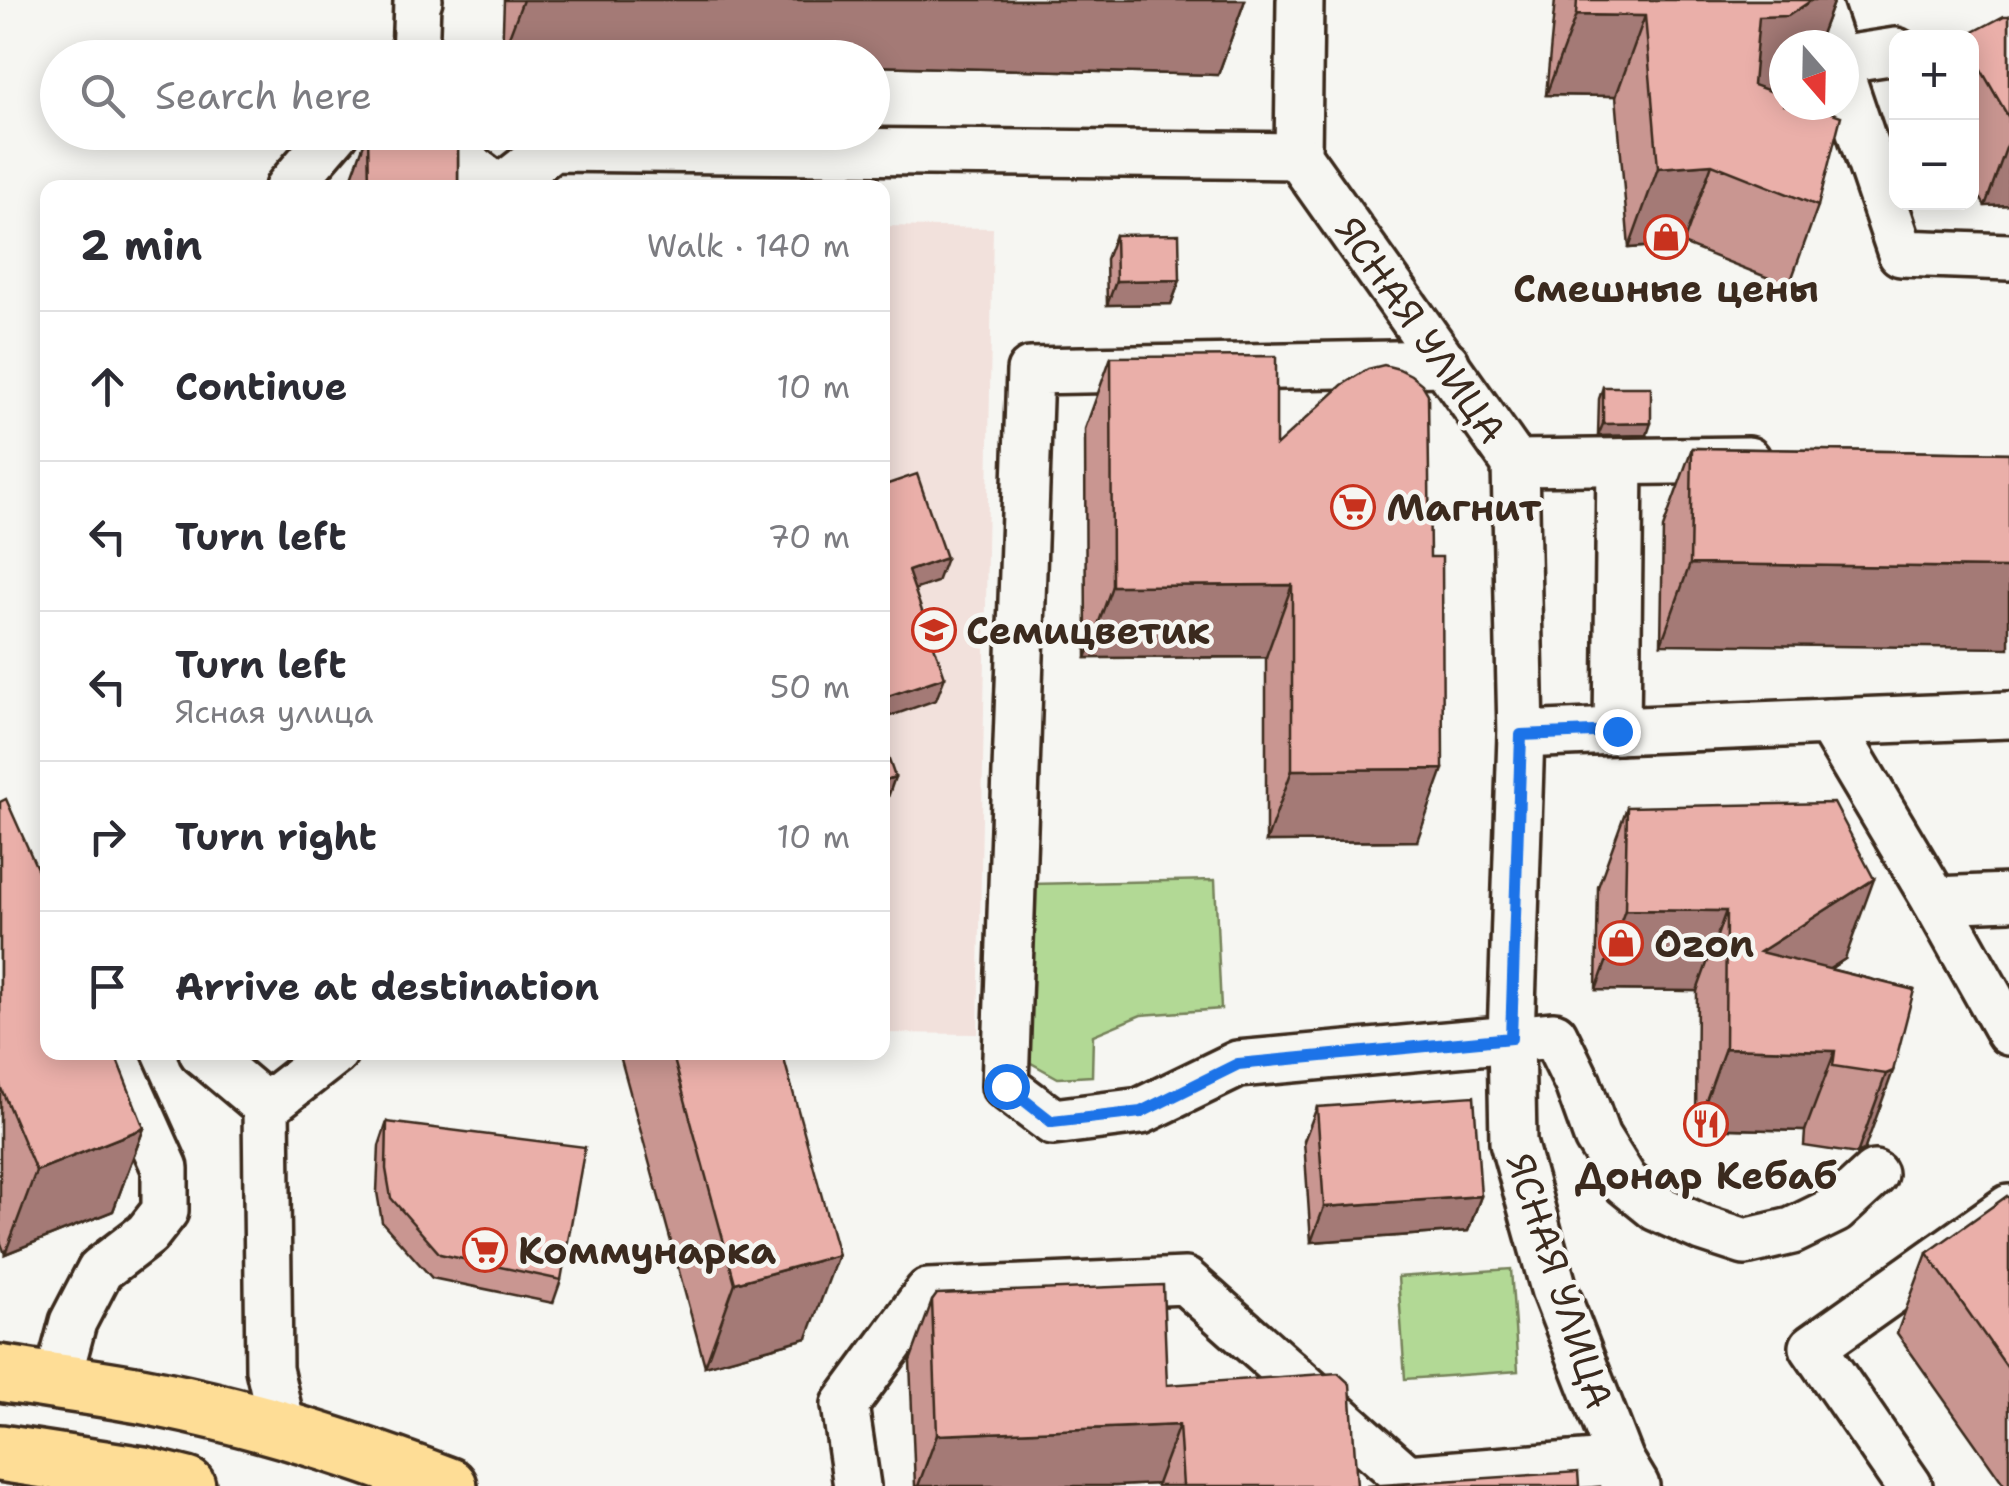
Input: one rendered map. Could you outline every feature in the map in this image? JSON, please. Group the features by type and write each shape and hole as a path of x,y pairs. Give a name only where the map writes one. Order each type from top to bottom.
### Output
{"main road":[{"path":"0,1373 159,1398 373,1457 449,1486"},
{"path":"0,1452 121,1479 187,1486"}],"street":[{"path":"416,40 419,0"},
{"path":"738,150 1298,156 1300,0"},
{"path":"1816,0 1826,30"},
{"path":"1859,57 1889,52"},
{"path":"1856,120 1901,253 2009,257"},
{"path":"295,180 321,150"},
{"path":"448,150 489,180"},
{"path":"510,180 549,150"},
{"name":"ЯСНАЯ УЛИЦА","path":"1298,156 1516,463 1521,735 1511,1038 1512,1142 1554,1289 1627,1478"},
{"path":"1446,363 1030,371 1006,1086 1052,1122 1141,1112 1238,1064 1554,1035 1578,1084 1596,1137 1625,1182 1656,1208 1702,1228 1745,1242 1792,1231 1835,1210 1874,1174"},
{"path":"1516,463 1795,460"},
{"path":"1617,731 1620,462"},
{"path":"1521,735 2009,715"},
{"path":"1829,722 1936,900 2009,1032"},
{"path":"1936,900 2009,897"},
{"path":"57,1382 73,1322 100,1270 147,1234 165,1210 165,1168 117,1060"},
{"path":"211,1060 266,1106 270,1369 284,1430"},
{"path":"266,1106 325,1060"},
{"path":"1909,1486 1813,1347 2009,1208"},
{"path":"857,1486 845,1405 928,1292 1186,1281 1407,1478 1627,1478"}],"shaded area":[{"name":"Семицветик","path":"890,226 993,228 978,1034 890,1033"}],"green space":[{"path":"1215,880 1221,1009 1141,1015 1093,1035 1092,1076 1058,1078 1024,1059 1031,884"},
{"path":"1511,1269 1518,1371 1405,1379 1398,1277"}],"building":[{"path":"1577,0 1812,0 1788,16 1759,17 1753,85 1769,91 1769,120 1840,120 1818,206 1712,164 1658,168 1645,16 1576,15"},
{"path":"2009,16 2009,118 1979,66 1977,30"},
{"path":"368,150 458,150 458,180 369,180"},
{"path":"1179,234 1180,280 1116,281 1115,235"},
{"path":"1276,356 1276,446 1342,385 1368,369 1384,365 1399,369 1422,384 1428,394 1430,557 1442,557 1443,769 1292,770 1292,585 1112,586 1111,357"},
{"path":"1603,387 1651,387 1651,423 1603,424"},
{"path":"1692,448 2009,453 2009,568 1690,564"},
{"path":"917,474 946,558 908,571 945,677 890,695 890,483"},
{"path":"6,799 40,875 40,1060 117,1060 144,1128 36,1171 0,1086 0,802"},
{"path":"1834,803 1874,879 1760,952 1914,990 1893,1071 1886,1074 1833,1066 1835,1051 1725,1048 1726,911 1625,910 1627,807"},
{"path":"674,1060 784,1060 838,1255 735,1283"},
{"path":"1474,1096 1481,1196 1324,1207 1317,1107"},
{"name":"Коммунарка","path":"387,1122 585,1147 561,1280 440,1254 391,1198 386,1169"},
{"path":"2009,1198 2009,1370 1927,1253"},
{"path":"1163,1285 1167,1385 1338,1373 1350,1384 1357,1486 1183,1486 1179,1425 937,1435 932,1301 937,1294"},
{"path":"1578,1472 1579,1486 1366,1486"}],"place":[{"name":"Смешные цены","path":"1666,237"},
{"name":"Магнит","path":"1353,507"},
{"name":"Семицветик","path":"934,630"},
{"name":"Ozon","path":"1621,943"},
{"name":"Донар Кебаб","path":"1706,1124"},
{"name":"Коммунарка","path":"485,1250"}],"route":[{"path":"1006,1086 1052,1122 1141,1112 1238,1064 1511,1038 1521,735 1617,731"}]}
